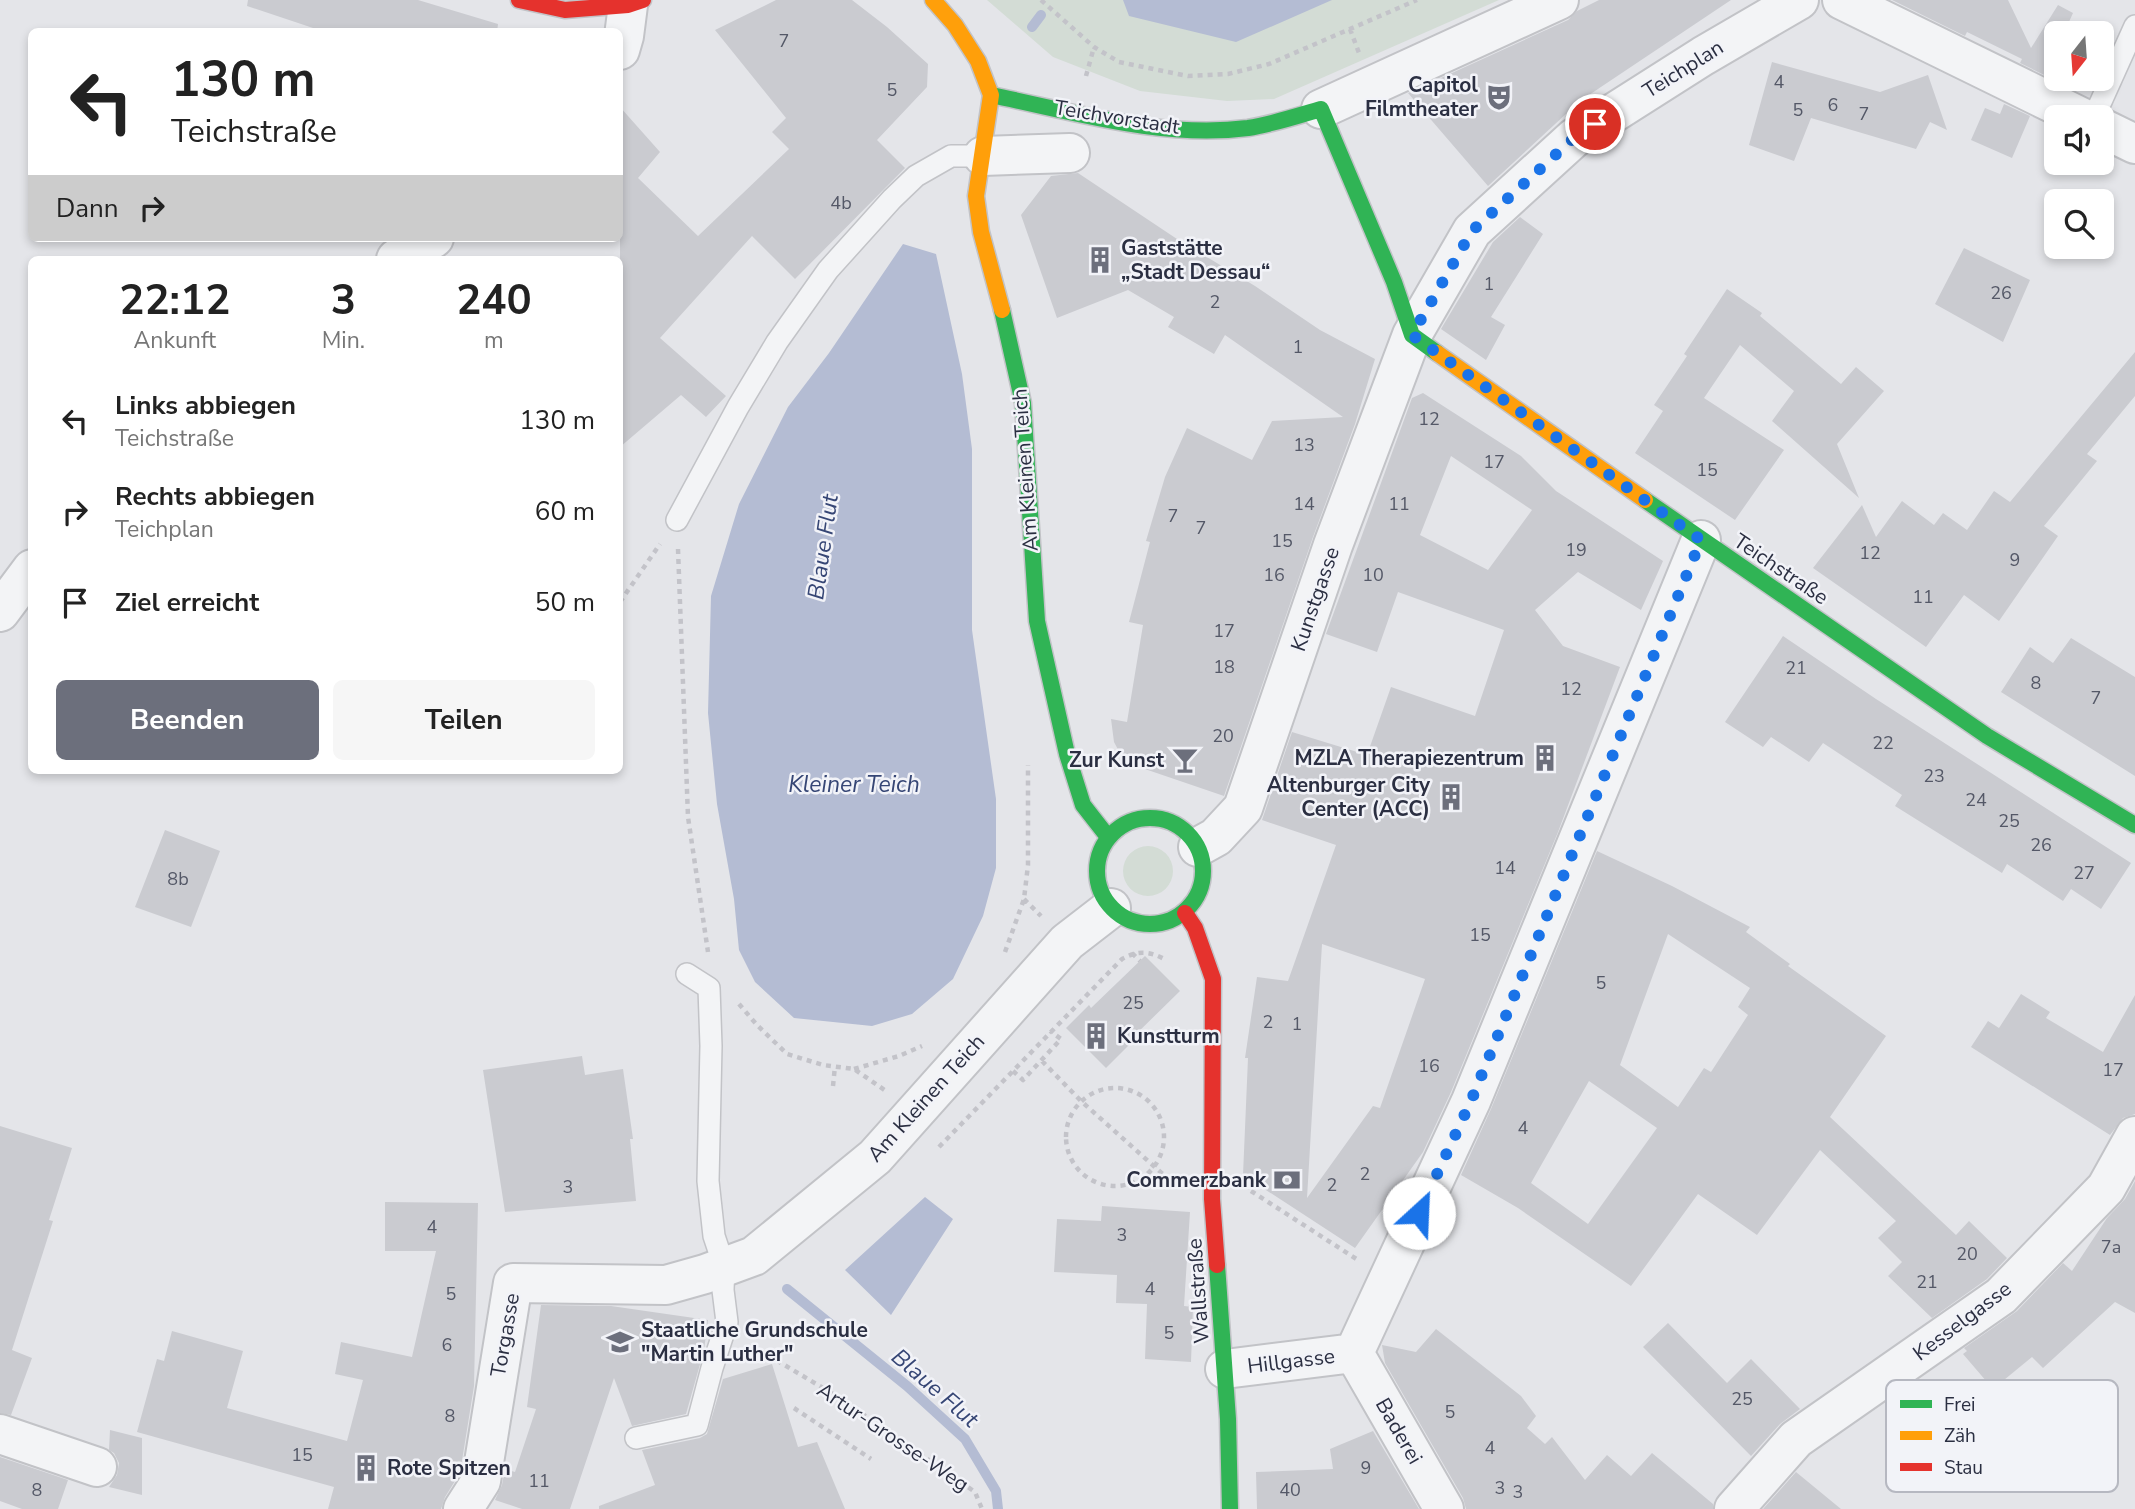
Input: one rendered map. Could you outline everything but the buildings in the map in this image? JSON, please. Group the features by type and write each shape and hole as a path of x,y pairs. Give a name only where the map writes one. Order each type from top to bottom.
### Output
{"street":[{"path":"519,0 565,10 636,3 623,40"},
{"path":"933,0 955,25 978,61 991,95"},
{"path":"1412,335 1394,282 1321,109 1559,0"},
{"name":"Teichplan","path":"1412,335 1472,231 1574,138 1703,56 1799,0"},
{"path":"1842,0 2056,105"},
{"name":"Teichvorstadt","path":"991,95 1172,130 1237,129 1284,120 1321,109"},
{"name":"Am Kleinen Teich","path":"991,95 976,195 981,232 1024,403 1037,621 1067,754 1083,805 1108,838"},
{"path":"2114,134 2135,144"},
{"name":"Teichvorstadt","path":"983,156 1070,153"},
{"path":"402,256 427,242"},
{"name":"Teichstraße","path":"1412,335 1701,540 1987,736 2135,825"},
{"name":"Kunstgasse","path":"1198,847 1216,837 1243,808 1333,545 1412,335"},
{"name":"Hillgasse","path":"1225,1369 1354,1353 1471,1101 1701,540"},
{"path":"0,611 28,574"},
{"path":"1151,818 1167,821 1191,836 1198,847 1203,868 1201,883 1196,899 1185,914 1156,924 1140,923 1124,918 1111,908 1102,895 1097,881 1098,858 1108,838 1128,823 1151,818"},
{"name":"Am Kleinen Teich","path":"724,1266 754,1256 876,1157 914,1111 1067,942 1111,908"},
{"name":"Wallstraße","path":"1185,914 1195,928 1213,979 1212,1199 1228,1419 1230,1509"},
{"name":"Kesselgasse","path":"1734,1509 1796,1438 2001,1296 2106,1188 2135,1136"},
{"name":"Torgasse","path":"463,1509 481,1481 513,1283 666,1285 705,1275 724,1266"},
{"name":"Baderei","path":"1354,1353 1444,1509"},
{"path":"0,1434 97,1467"}],"lane":[{"path":"2099,105 2135,26"},
{"name":"Teichvorstadt","path":"677,520 737,407 777,342 828,270 916,176 951,156 983,156"},
{"path":"636,1438 697,1425 727,1322 723,1290 724,1266 714,1236 708,1181 711,1046 709,988 687,974"}],"path":[{"path":"1041,0 1094,47 1119,62 1188,76 1228,74 1269,64 1417,0"},
{"path":"623,597 677,520"},
{"path":"677,520 688,817 708,949 709,988 731,994 757,1025 787,1054 854,1069 899,1056 924,1045"},
{"path":"1003,956 1024,899 1028,865 1027,754"},
{"path":"854,1069 914,1111 958,1128 1122,959 1132,953 1147,951 1165,959 1172,966"},
{"path":"1132,953 1140,961"},
{"path":"1013,1071 1023,1080 1042,1061 1061,1039 1050,1031"},
{"path":"1042,1061 1081,1101 1182,1191"},
{"path":"833,1086 835,1066"},
{"path":"1115,1087 1133,1091 1149,1100 1160,1115 1164,1133 1163,1151 1154,1167 1141,1179 1124,1186 1106,1185 1089,1179 1076,1166 1067,1150 1066,1133 1070,1115 1081,1101 1097,1091 1115,1087"},
{"path":"1244,1186 1348,1253"},
{"name":"Artur-Grosse-Weg","path":"727,1322 754,1348 838,1397 975,1492 982,1509"},
{"path":"794,1408 871,1459"}],"shaded area":[{"path":"987,0 1499,0 1274,99 1227,101 1140,91 1053,57"},
{"path":"1148,846 1166,853 1173,871 1166,889 1148,896 1130,889 1123,871 1130,853"}],"water":[{"path":"1123,0 1332,0 1236,42 1129,16"},
{"name":"Kleiner Teich","path":"903,244 936,254 962,374 972,449 972,630 996,799 996,868 983,916 953,979 912,1014 872,1026 794,1018 755,982 739,950 734,899 717,804 708,713 711,596 739,504 788,407 829,353"},
{"path":"925,1197 953,1219 891,1315 845,1270"}],"waterway":[{"name":"Blaue Flut","path":"1032,27 1041,15"},
{"name":"Blaue Flut","path":"787,1289 907,1386 965,1439 996,1491 998,1509"}],"traffic: fast":[{"path":"991,95 1118,122 1183,130 1248,128 1321,109 1394,282 1412,335 1437,353"},
{"path":"1002,310 1023,403 1037,621 1067,754 1083,805 1108,837"},
{"path":"1645,500 1987,736 2135,825"},
{"path":"1150,818 1170,822 1188,833 1199,851 1203,871 1199,891 1188,909 1170,920 1150,924 1130,920 1112,909 1101,891 1097,871 1101,851 1112,833 1130,822 1150,818"},
{"path":"1217,1265 1228,1419 1230,1509"}],"traffic: slow":[{"path":"933,0 955,25 978,61 991,95 976,196 981,232 1002,310"},
{"path":"1437,353 1645,500"}],"traffic: jam":[{"path":"519,0 565,10 628,5 643,0"},
{"path":"1185,913 1195,928 1213,979 1212,1199 1217,1265"}],"place":[{"name":"Capitol Filmtheater","path":"1499,97"},
{"name":"Gaststätte „Stadt Dessau“","path":"1100,260"},
{"name":"MZLA Therapiezentrum","path":"1545,758"},
{"name":"Zur Kunst","path":"1185,760"},
{"name":"Altenburger City Center (ACC)","path":"1451,797"},
{"name":"Kunstturm","path":"1096,1036"},
{"name":"Commerzbank","path":"1287,1180"},
{"name":"Staatliche Grundschule \"Martin Luther\"","path":"620,1342"},
{"name":"Rote Spitzen","path":"366,1468"}],"route":[{"path":"1419,1213 1471,1101 1701,540 1412,335 1472,231 1574,138 1595,124"}]}
